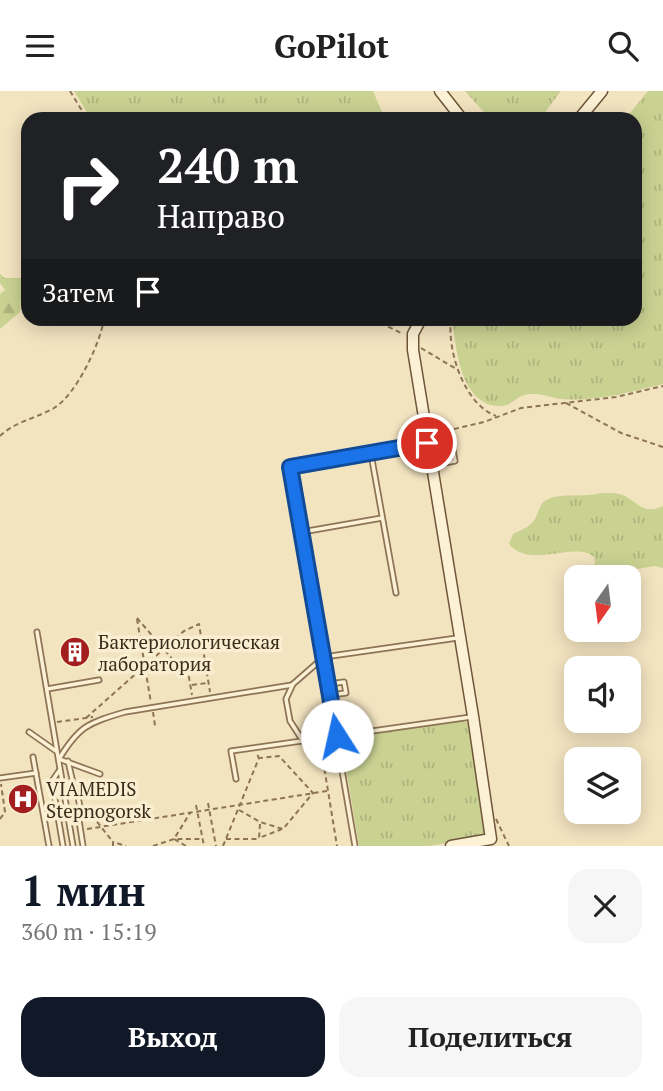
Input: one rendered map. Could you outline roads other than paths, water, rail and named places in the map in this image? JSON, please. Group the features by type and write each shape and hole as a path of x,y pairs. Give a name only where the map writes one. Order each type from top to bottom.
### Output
{"street":[{"path":"440,91 456,112"},
{"path":"585,112 602,91"},
{"path":"417,326 412,344 474,716 491,839 451,846"}],"lane":[{"path":"355,846 290,467 371,453 449,429 455,461 431,465"},
{"path":"371,453 396,593"},
{"path":"301,532 382,518"},
{"path":"37,632 73,846"},
{"path":"303,741 293,728 286,699 292,685 324,657 461,637"},
{"path":"47,689 99,680"},
{"path":"328,684 344,682 346,693 330,695"},
{"path":"58,759 72,736 99,720 125,712 292,685"},
{"path":"236,779 231,751 474,716"},
{"path":"29,732 57,752"},
{"path":"33,757 49,846"},
{"path":"58,759 100,773"},
{"path":"68,761 72,783 77,790 83,846"},
{"path":"57,846 63,846 52,781 60,769"},
{"path":"0,780 36,773"}],"place":[{"name":"Бактериологическая лаборатория","path":"75,652"},
{"name":"VIAMEDIS Stepnogorsk","path":"23,799"}]}
